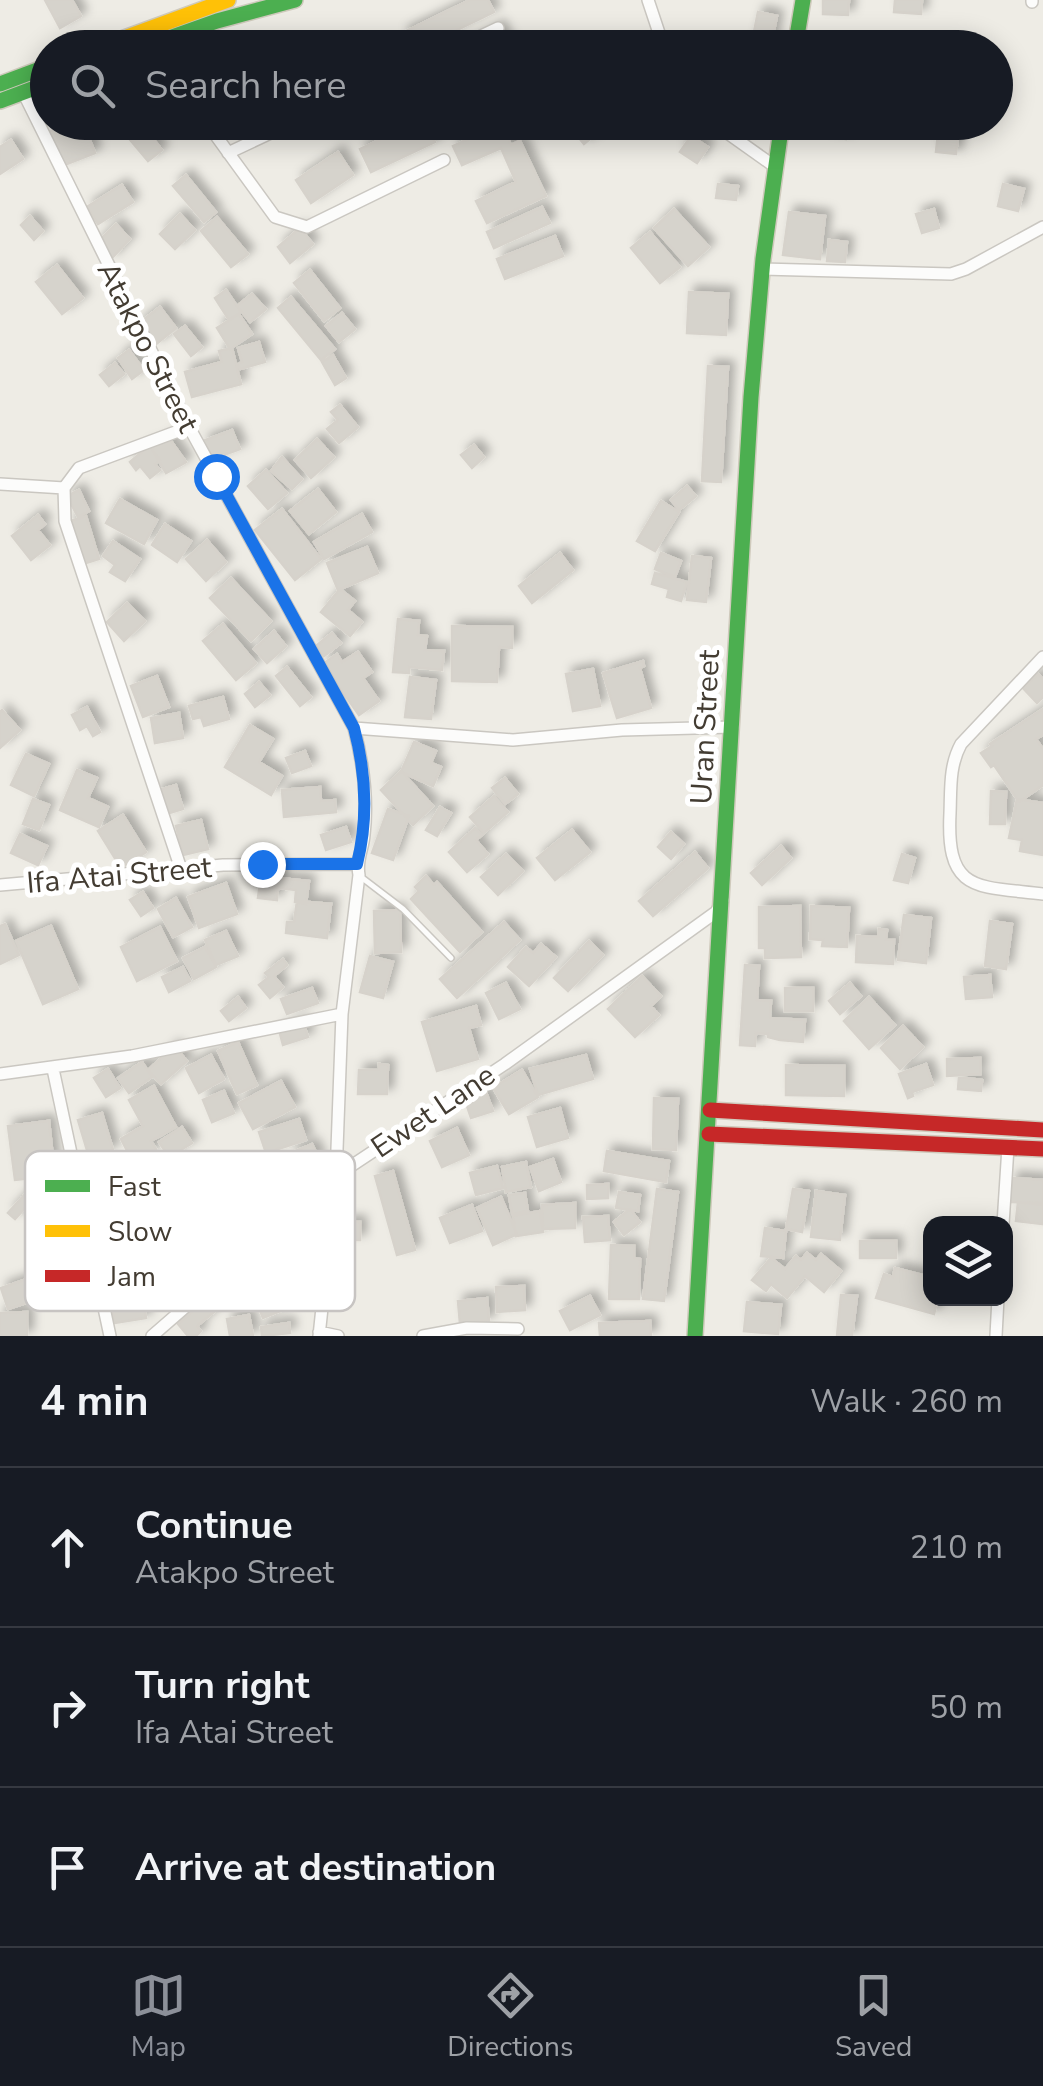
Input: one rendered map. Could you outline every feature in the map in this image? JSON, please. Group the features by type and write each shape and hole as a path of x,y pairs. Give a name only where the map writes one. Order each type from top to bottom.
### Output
{"street":[{"path":"146,30 228,0"},
{"path":"193,30 295,0"},
{"path":"648,0 658,30"},
{"path":"797,30 803,0"},
{"path":"494,30 498,28"},
{"path":"0,84 30,73"},
{"path":"0,101 30,89"},
{"name":"Atakpo Street","path":"23,92 30,106"},
{"name":"Atakpo Street","path":"47,140 189,427 354,728 361,754 364,836 342,1014 337,1151"},
{"path":"219,140 276,217 307,227 444,160"},
{"path":"228,153 256,140"},
{"path":"737,140 774,166"},
{"name":"Uran Street","path":"696,1336 749,425 762,269 779,140"},
{"path":"762,269 950,274 1043,227"},
{"path":"181,869 65,521 64,488 80,468 189,427"},
{"path":"0,484 64,488"},
{"path":"1043,657 961,744 952,761 948,849 964,878 983,887 1043,894"},
{"path":"354,728 513,740 622,730 733,728"},
{"name":"Ifa Atai Street","path":"0,885 224,865 358,870"},
{"name":"Ewet Lane","path":"355,1163 505,1064 716,912 724,899"},
{"path":"0,1074 53,1069 342,1014"},
{"path":"53,1069 71,1151"},
{"path":"710,1110 1043,1130"},
{"path":"709,1134 1043,1149"},
{"path":"1004,1216 1008,1146"},
{"path":"996,1336 998,1306"},
{"path":"105,1311 110,1336"},
{"name":"Ewet Lane","path":"152,1336 181,1311"},
{"path":"423,1336 467,1328 518,1329"},
{"path":"319,1334 338,1336"}],"lane":[{"path":"358,870 450,958"}],"building":[{"path":"45,0 72,0 81,16 60,28"},
{"path":"470,0 488,0 494,12 457,30 408,30"},
{"path":"823,0 849,0 848,15 823,14"},
{"path":"895,0 922,0 921,14 894,12"},
{"path":"758,12 777,16 774,30 754,30"},
{"path":"11,140 23,159 0,174 0,147"},
{"path":"51,140 90,140 95,153 62,166"},
{"path":"130,140 154,140 162,150 148,161"},
{"path":"379,140 435,142 371,172 360,149"},
{"path":"466,140 509,140 511,145 520,141 546,196 487,223 476,201 516,182 501,148 462,165 453,146"},
{"path":"688,140 708,147 697,163 680,152"},
{"path":"937,140 958,140 956,154 936,152"},
{"path":"338,152 353,175 311,203 296,180"},
{"path":"186,175 216,212 204,222 173,186"},
{"path":"718,184 738,186 736,200 716,198"},
{"path":"1003,184 1024,189 1018,211 998,206"},
{"path":"122,185 133,202 98,224 87,207"},
{"path":"542,207 550,223 494,248 487,232"},
{"path":"674,209 709,247 688,266 654,228"},
{"path":"934,209 939,228 922,233 916,214"},
{"path":"789,212 825,216 820,259 783,255"},
{"path":"180,214 195,230 175,249 160,234"},
{"path":"30,216 43,231 34,240 21,225"},
{"path":"217,217 248,254 231,267 201,231"},
{"path":"116,224 130,239 111,259 96,244"},
{"path":"300,228 313,244 290,263 278,247"},
{"path":"650,232 680,267 660,283 631,248"},
{"path":"555,236 563,256 505,279 497,259"},
{"path":"829,240 847,242 845,262 827,261"},
{"path":"57,265 83,298 62,314 36,282"},
{"path":"310,270 340,308 324,321 294,283"},
{"path":"226,290 241,312 229,320 215,298"},
{"path":"689,292 728,294 726,335 687,333"},
{"path":"252,294 266,309 250,322 237,306"},
{"path":"291,297 335,349 321,360 278,308"},
{"path":"160,307 176,328 155,345 138,324"},
{"path":"342,313 355,329 339,342 326,326"},
{"path":"239,314 252,334 230,349 217,328"},
{"path":"185,326 202,347 191,356 174,334"},
{"path":"259,342 265,362 240,369 238,348"},
{"path":"232,348 241,384 192,397 185,372 222,362 219,351"},
{"path":"129,350 144,370 132,379 118,358"},
{"path":"333,355 346,378 335,385 322,362"},
{"path":"115,363 124,374 109,386 100,375"},
{"path":"708,366 728,367 721,482 702,481"},
{"path":"340,405 358,427 339,443 327,429 338,420 331,412"},
{"path":"232,430 240,449 210,460 203,441"},
{"path":"169,438 186,462 166,473 151,448"},
{"path":"317,439 334,457 311,478 295,460"},
{"path":"474,445 484,457 472,468 461,455"},
{"path":"149,446 160,460 155,464 160,470 150,478 140,466 136,470 130,462"},
{"path":"282,457 302,479 292,489 271,471"},
{"path":"266,470 287,493 268,509 248,486"},
{"path":"687,486 696,496 679,510 671,500"},
{"path":"318,489 336,512 309,534 290,511"},
{"path":"79,490 89,511 78,517 67,496"},
{"path":"120,499 157,520 144,544 106,523"},
{"path":"661,501 679,512 655,551 637,541"},
{"path":"282,509 321,559 295,580 255,530"},
{"path":"362,514 372,532 324,559 314,542"},
{"path":"38,515 45,524 38,530 50,545 31,560 12,536"},
{"path":"86,516 99,559 83,564 70,521"},
{"path":"165,524 191,541 177,562 152,545"},
{"path":"207,540 226,562 206,581 186,559"},
{"path":"113,541 140,559 125,581 110,572 115,565 103,556"},
{"path":"367,547 378,573 338,590 327,563"},
{"path":"560,553 573,570 532,603 519,586"},
{"path":"661,553 681,561 675,577 655,569"},
{"path":"692,556 711,558 706,602 687,600"},
{"path":"655,573 687,582 681,601 667,597 669,589 652,584"},
{"path":"231,578 271,621 251,641 210,598"},
{"path":"340,589 355,601 348,610 362,622 350,636 321,612"},
{"path":"127,603 145,621 124,641 107,622"},
{"path":"398,619 419,621 418,635 427,636 425,650 444,651 442,670 409,667 409,673 393,672"},
{"path":"223,624 256,663 236,680 203,641"},
{"path":"452,626 512,627 512,648 499,647 497,682 452,681"},
{"path":"274,631 286,646 267,663 254,649"},
{"path":"332,633 341,643 324,656 316,646"},
{"path":"358,652 372,672 363,678 379,701 359,715 323,664 337,654 342,662"},
{"path":"643,661 640,668 651,708 617,718 603,673"},
{"path":"287,667 311,697 300,706 276,676"},
{"path":"593,669 600,706 573,711 566,674"},
{"path":"1038,674 1043,679 1043,697 1037,703 1023,688"},
{"path":"157,676 169,707 143,717 131,686"},
{"path":"410,677 436,680 431,719 405,717"},
{"path":"259,682 270,695 255,707 245,694"},
{"path":"223,697 229,719 204,726 201,717 193,719 189,706"},
{"path":"87,707 100,732 93,736 87,726 80,730 72,715"},
{"path":"1043,709 1043,735 1036,739 1043,749 1043,785 1019,802 981,753"},
{"path":"0,712 20,730 0,748"},
{"path":"179,713 183,738 155,743 151,718"},
{"path":"250,725 273,739 259,762 282,776 271,795 225,767"},
{"path":"414,742 436,751 431,763 441,767 433,786 401,772"},
{"path":"305,751 311,766 292,773 286,758"},
{"path":"26,754 49,764 34,796 11,785"},
{"path":"77,770 97,778 88,798 108,807 99,827 60,810"},
{"path":"401,771 433,806 413,825 381,790"},
{"path":"505,778 518,794 505,804 492,788"},
{"path":"176,785 183,809 163,815 155,791"},
{"path":"320,787 321,801 335,800 336,812 284,817 282,790"},
{"path":"991,791 1006,792 1005,824 990,824"},
{"path":"494,796 508,812 484,833 470,817"},
{"path":"33,799 49,805 39,830 23,824"},
{"path":"1017,799 1043,803 1043,855 1020,851 1022,840 1009,838"},
{"path":"440,807 451,813 437,836 426,830"},
{"path":"388,809 409,816 393,860 372,853"},
{"path":"123,815 146,852 121,868 98,831"},
{"path":"201,820 208,849 183,855 176,826"},
{"path":"346,827 351,842 326,850 321,835"},
{"path":"475,828 482,835 476,840 488,854 467,872 449,852"},
{"path":"572,830 590,852 555,880 537,858"},
{"path":"671,832 684,844 671,859 658,847"},
{"path":"20,834 47,846 38,865 11,853"},
{"path":"781,846 791,858 762,885 751,873"},
{"path":"695,852 708,868 653,916 639,901"},
{"path":"506,854 523,871 498,895 481,877"},
{"path":"902,854 915,858 908,883 894,880"},
{"path":"261,876 309,881 306,904 295,902 296,890 278,888 277,900 258,898"},
{"path":"426,876 434,885 437,882 482,932 460,952 411,899 419,891 415,887"},
{"path":"226,883 237,914 199,928 188,897"},
{"path":"143,892 153,908 141,916 130,900"},
{"path":"176,898 192,927 173,937 158,909"},
{"path":"297,901 331,904 327,938 286,933 287,922 294,922"},
{"path":"800,906 801,957 765,958 765,948 759,948 759,907"},
{"path":"811,906 849,908 847,947 822,946 823,940 810,939"},
{"path":"400,910 401,952 375,953 374,911"},
{"path":"904,915 931,918 926,963 898,960"},
{"path":"990,921 1012,924 1006,969 985,966"},
{"path":"504,922 520,940 457,998 440,979"},
{"path":"5,924 19,955 0,964 0,926"},
{"path":"51,926 78,989 43,1004 16,941"},
{"path":"160,927 177,961 137,981 121,947"},
{"path":"879,929 887,930 886,940 894,940 893,964 856,962 857,936 878,937"},
{"path":"226,931 238,956 216,965 205,940"},
{"path":"589,941 603,955 568,991 554,978"},
{"path":"541,944 556,957 529,986 508,967 526,947 533,953"},
{"path":"205,947 216,967 194,979 183,958"},
{"path":"370,956 393,962 383,998 360,992"},
{"path":"283,959 287,965 274,976 283,987 270,998 259,985 269,977 265,973"},
{"path":"745,965 759,966 757,1000 771,1001 770,1018 805,1020 803,1042 756,1033 755,1046 740,1045"},
{"path":"183,967 190,981 169,992 162,977"},
{"path":"990,975 992,997 966,999 964,977"},
{"path":"642,976 661,996 651,1006 659,1015 635,1037 608,1009"},
{"path":"506,983 520,1009 499,1019 486,993"},
{"path":"850,983 861,996 840,1014 829,1001"},
{"path":"312,988 318,1003 287,1014 281,999"},
{"path":"785,988 813,988 813,1011 785,1011"},
{"path":"238,997 246,1008 229,1021 221,1011"},
{"path":"869,997 895,1025 869,1049 844,1021"},
{"path":"476,1006 481,1025 469,1028 478,1059 437,1071 422,1022"},
{"path":"303,1022 308,1037 283,1045 279,1030"},
{"path":"903,1026 923,1047 900,1069 881,1048"},
{"path":"238,1042 257,1085 237,1094 218,1051"},
{"path":"174,1046 187,1061 161,1084 148,1070"},
{"path":"211,1055 224,1079 199,1093 186,1068"},
{"path":"586,1055 593,1079 538,1095 530,1069"},
{"path":"980,1058 980,1074 947,1076 947,1059"},
{"path":"142,1062 152,1077 129,1093 118,1078"},
{"path":"379,1064 388,1065 387,1094 358,1094 359,1070 379,1070"},
{"path":"926,1064 933,1085 912,1092 913,1096 908,1098 899,1074"},
{"path":"786,1065 844,1066 844,1096 786,1095"},
{"path":"108,1069 120,1088 106,1097 94,1078"},
{"path":"522,1070 538,1097 509,1114 493,1088"},
{"path":"959,1077 982,1080 981,1091 958,1089"},
{"path":"281,1081 295,1107 253,1129 239,1103"},
{"path":"154,1086 176,1127 151,1141 156,1149 152,1151 127,1151 121,1139 143,1126 129,1100"},
{"path":"224,1091 234,1113 212,1122 203,1100"},
{"path":"486,1092 493,1111 471,1118 465,1100"},
{"path":"654,1098 678,1099 676,1150 653,1149"},
{"path":"560,1108 568,1138 537,1147 528,1117"},
{"path":"102,1113 113,1150 87,1151 78,1120"},
{"path":"299,1119 306,1140 265,1151 259,1132"},
{"path":"49,1121 52,1151 25,1151 25,1179 15,1180 8,1126"},
{"path":"182,1127 192,1143 179,1151 165,1151 159,1142"},
{"path":"457,1128 469,1155 442,1167 430,1141"},
{"path":"312,1144 316,1151 296,1151"},
{"path":"607,1151 669,1161 666,1182 604,1171"},
{"path":"553,1159 561,1182 539,1191 530,1167"},
{"path":"526,1162 531,1187 506,1192 502,1167"},
{"path":"497,1166 503,1188 476,1195 470,1173"},
{"path":"393,1171 415,1250 397,1255 375,1176"},
{"path":"1012,1178 1043,1180 1043,1203 1010,1202"},
{"path":"608,1184 608,1198 587,1199 587,1185"},
{"path":"657,1189 678,1192 664,1301 643,1299"},
{"path":"793,1189 809,1191 802,1232 786,1229"},
{"path":"816,1191 845,1195 840,1240 811,1237"},
{"path":"619,1192 640,1195 638,1211 616,1208"},
{"path":"525,1193 528,1211 512,1214 509,1195"},
{"path":"25,1194 25,1208 15,1219 8,1213"},
{"path":"501,1197 517,1234 493,1245 477,1208"},
{"path":"1018,1202 1043,1205 1043,1224 1016,1221"},
{"path":"575,1203 575,1228 543,1229 542,1205"},
{"path":"472,1205 482,1231 450,1243 440,1218"},
{"path":"630,1209 640,1222 624,1235 614,1222"},
{"path":"540,1211 543,1232 516,1236 513,1216"},
{"path":"608,1216 610,1240 585,1242 583,1217"},
{"path":"355,1222 360,1222 360,1240 355,1240"},
{"path":"765,1228 786,1231 783,1258 761,1256"},
{"path":"860,1241 896,1241 896,1258 860,1258"},
{"path":"611,1245 634,1246 634,1258 640,1259 639,1299 609,1299"},
{"path":"807,1253 816,1260 821,1254 841,1271 824,1292 805,1276 787,1298 771,1284 766,1291 752,1280 771,1258 785,1269 796,1256 801,1260"},
{"path":"895,1268 923,1275 923,1306 936,1306 934,1314 876,1298 884,1274 893,1277"},
{"path":"25,1280 25,1303 8,1309 1,1288"},
{"path":"524,1286 525,1310 497,1312 496,1287"},
{"path":"841,1295 857,1296 852,1336 837,1336"},
{"path":"590,1296 600,1315 570,1330 560,1311"},
{"path":"487,1298 489,1321 460,1324 458,1301"},
{"path":"747,1302 781,1305 778,1334 744,1331"},
{"path":"112,1311 145,1311 146,1318 114,1323"},
{"path":"193,1311 215,1311 197,1326 201,1331 196,1336 188,1336 178,1324"},
{"path":"260,1311 280,1311 263,1318"},
{"path":"27,1312 27,1336 0,1336 0,1313"},
{"path":"249,1315 253,1336 230,1336 227,1319"},
{"path":"650,1321 651,1336 600,1336 599,1323"},
{"path":"289,1323 290,1333 262,1336 261,1327"}],"traffic: fast":[{"path":"192,30 295,0"},
{"path":"798,30 803,0"},
{"path":"0,84 30,73"},
{"path":"0,101 30,90"},
{"path":"695,1336 751,397 763,259 780,140"}],"traffic: slow":[{"path":"146,30 228,0"}],"traffic: jam":[{"path":"710,1110 1043,1130"},
{"path":"709,1134 1043,1149"}],"route":[{"path":"216,476 354,728 361,754 364,836 357,864 262,864"}]}
